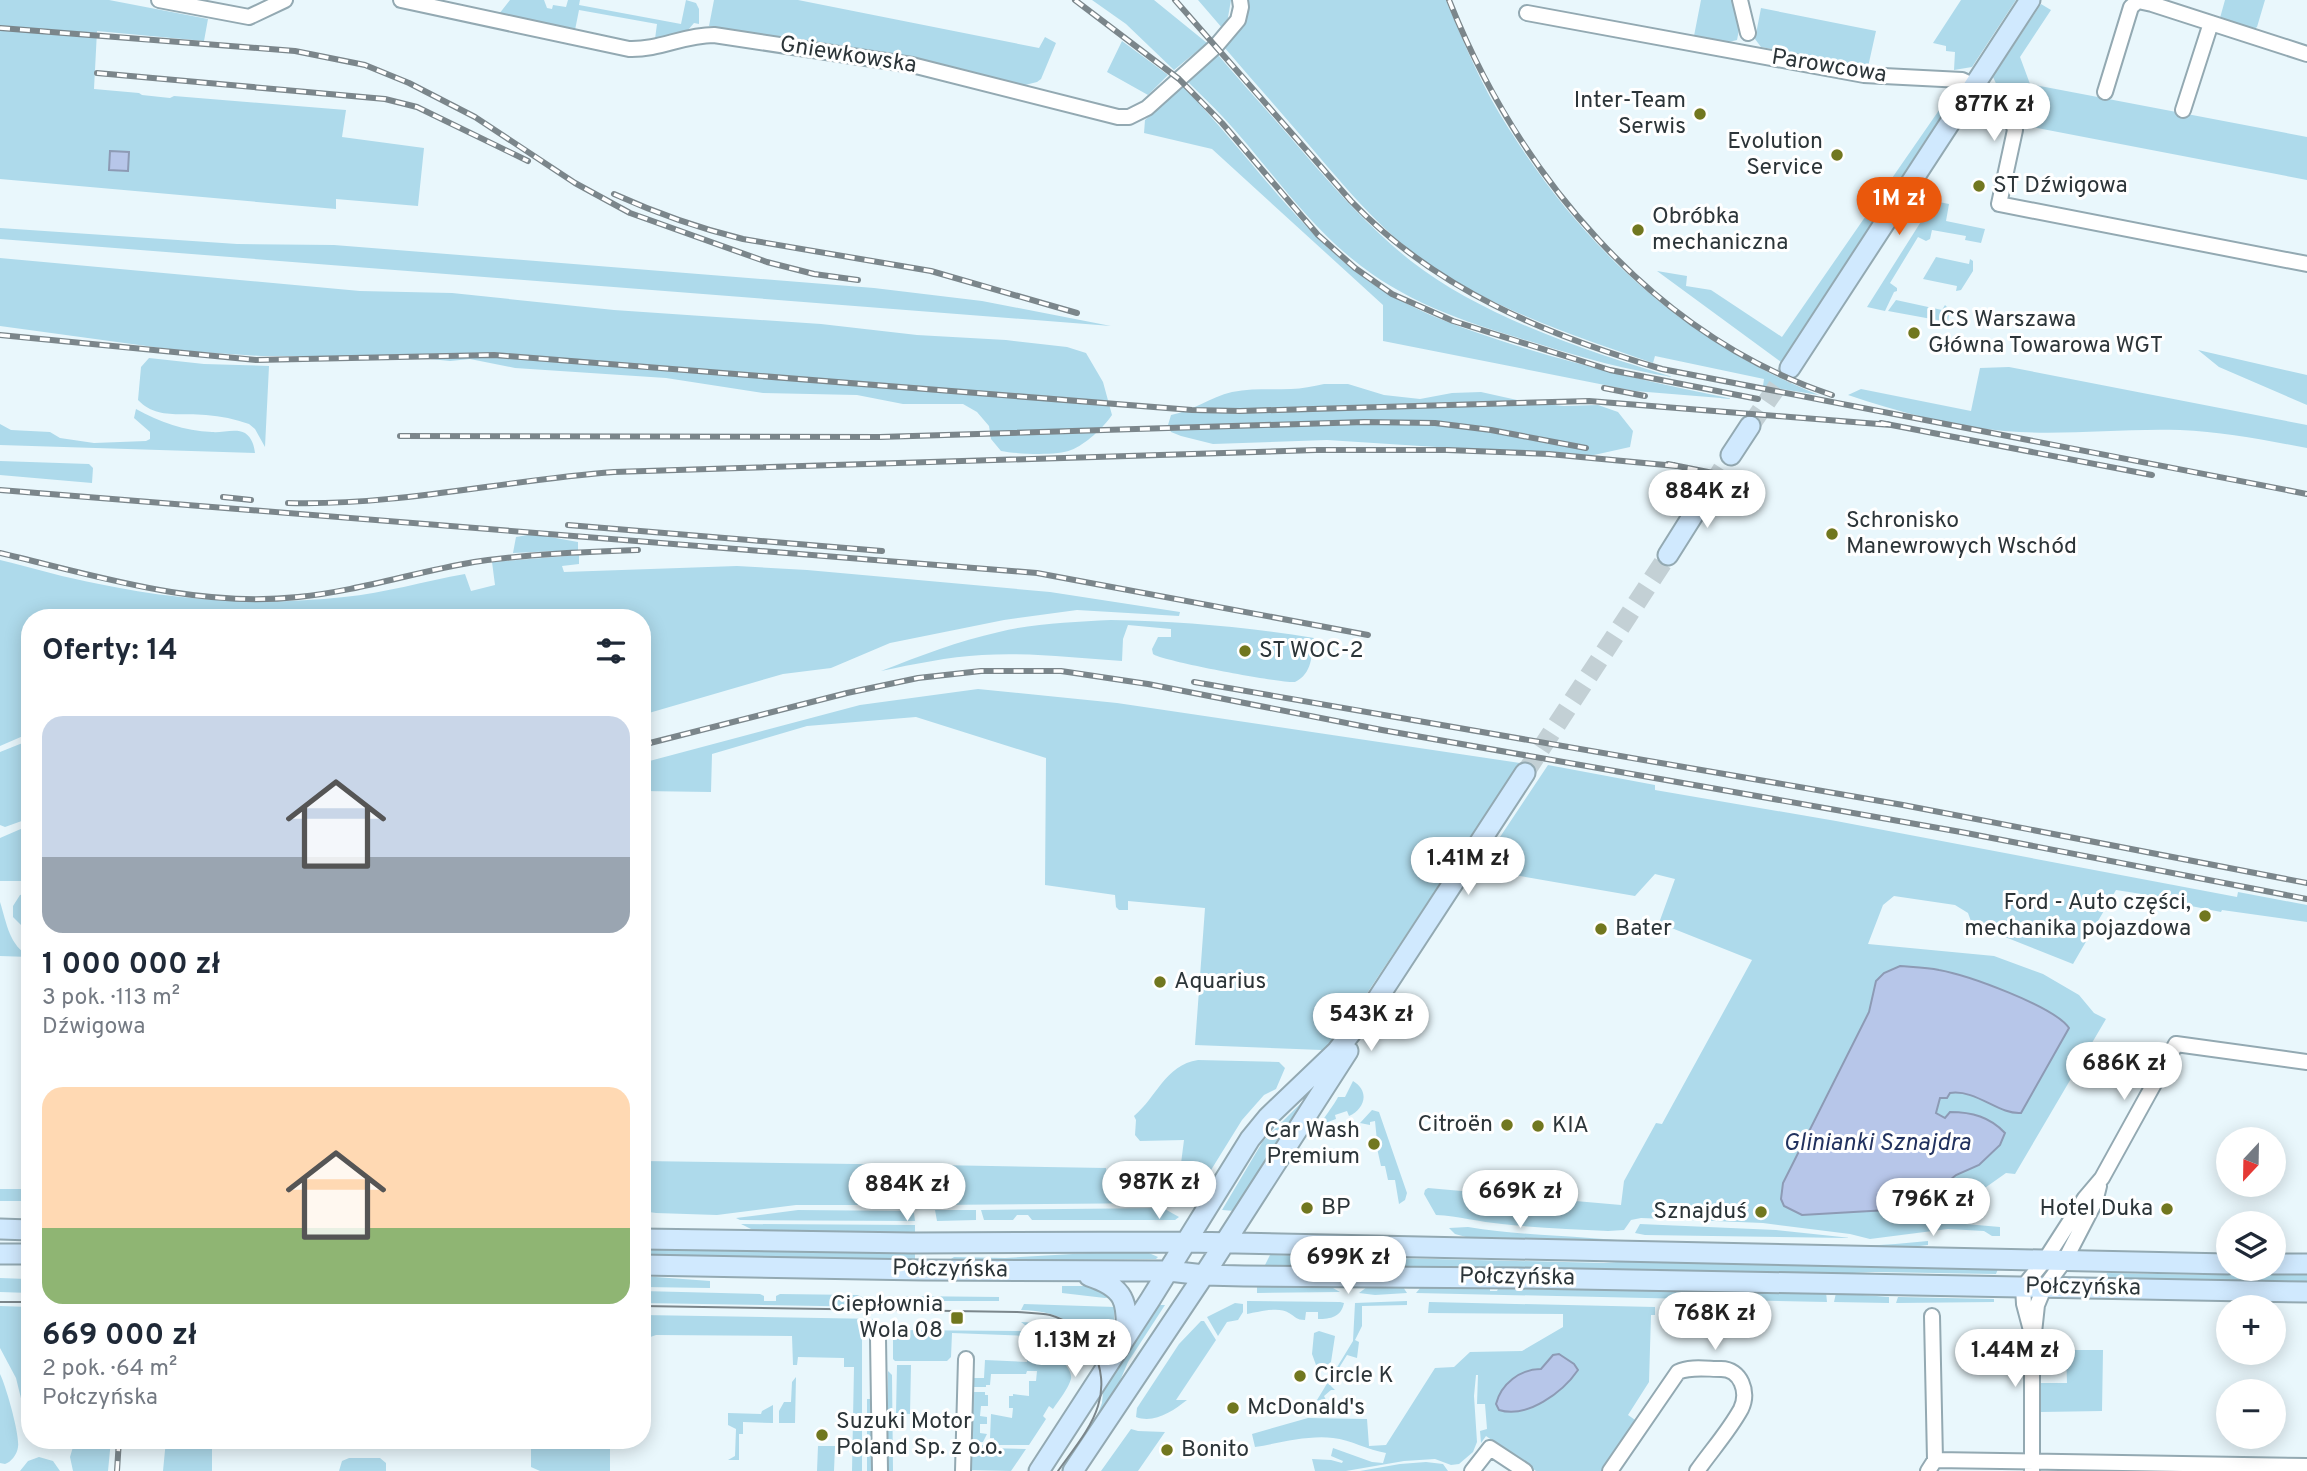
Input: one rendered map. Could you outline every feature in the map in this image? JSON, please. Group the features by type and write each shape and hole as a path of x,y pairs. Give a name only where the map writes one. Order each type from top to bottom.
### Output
{"main road":[{"path":"1790,368 2030,0"},
{"path":"1731,455 1750,426"},
{"path":"1668,555 1712,485"},
{"path":"1073,1471 1347,1055 1378,999 1525,773"},
{"path":"1039,1471 1250,1139 1337,1051 1378,999"},
{"path":"0,1229 21,1230"},
{"name":"Połczyńska","path":"651,1239 1186,1242 2216,1264"},
{"path":"949,1270 942,1266 940,1261 945,1248 951,1242"},
{"path":"0,1254 21,1254"},
{"path":"2286,1264 2307,1264"},
{"name":"Połczyńska","path":"651,1265 1169,1270 1204,1275 2307,1292"},
{"path":"1075,1271 1107,1282 1117,1290 1126,1306 1126,1337"}],"street":[{"path":"159,0 249,17 285,0"},
{"name":"Gniewkowska","path":"401,0 629,48 646,49 694,35 714,35 888,61 1118,117 1129,117 1147,108 1216,46 1238,20 1240,0"},
{"name":"Parowcowa","path":"1740,0 1748,33"},
{"path":"2105,92 2131,7 2138,1 2153,2 2307,54"},
{"name":"Parowcowa","path":"1528,13 1843,72 1883,77 1962,80 1990,93 2009,112 2014,123 2015,130 1999,204 2307,264"},
{"path":"2183,110 2211,23"},
{"path":"2032,1467 2033,1338 2037,1305 2055,1260 2095,1202 2102,1178 2176,1044 2307,1062"},
{"path":"2033,1338 2024,1304 2023,1287 2055,1260"},
{"path":"1932,1316 1932,1466 2307,1466"},
{"path":"878,1338 880,1471"},
{"path":"963,1471 966,1359"},
{"path":"1610,1471 1678,1373 1690,1369 1731,1370 1743,1385 1742,1404 1697,1471"},
{"path":"1472,1471 1490,1448 1525,1471"}],"shaded area":[{"path":"0,0 109,0 208,19 204,41 97,31 94,89 170,98 174,96 346,110 342,137 424,148 418,206 336,199 336,209 0,179"},
{"path":"510,0 544,0 547,8 552,9 553,5 566,7 568,0 580,0 579,5 681,24 686,0 696,3 699,9 699,24 694,23 688,30 655,39 657,24 579,10 575,30 499,14"},
{"path":"714,0 798,0 1039,48 1045,37 1056,43 1041,79 1025,85 907,57 709,26"},
{"path":"1092,0 1154,0 1207,43 1174,70 1126,24"},
{"path":"1198,0 1231,0 1227,23 1223,29"},
{"path":"1246,0 1446,0 1482,82 1509,129 1571,214 1605,252 1643,288 1725,348 1819,395 1763,386 1764,379 1655,356 1653,363 1527,317 1438,271 1398,241 1361,204 1224,47 1241,26"},
{"path":"1701,0 1736,0 1741,20 1737,40 1729,42 1694,36"},
{"path":"1961,0 2016,0 1972,67 1954,70 1955,52 1946,51 1946,46 1933,43"},
{"path":"2225,0 2265,0 2257,27 2254,29 2220,18"},
{"path":"2041,4 2051,10 2020,57 2030,84 2307,137 2307,180 2027,126 2025,119 2001,88 1999,90 1993,77"},
{"path":"1761,8 1876,31 1868,67 1761,47 1755,39"},
{"path":"1122,41 1168,75 1148,95 1107,72"},
{"path":"1218,55 1358,213 1397,250 1439,281 1536,330 1673,377 1605,363 1489,329 1440,311 1372,274 1316,225 1238,134 1188,82"},
{"path":"1183,87 1316,236 1357,272 1398,299 1441,319 1511,344 1621,374 1733,399 1635,391 1383,341 1383,305 1212,149 1144,133 1145,120"},
{"path":"1953,90 1953,103 1943,113 1781,362 1657,271 1687,276 1686,286 1711,290 1782,337"},
{"path":"1934,201 1949,204 1946,221 1985,229 1981,243 1965,240 1966,236 1932,230 1930,239 1926,241 1918,237 1890,283 1897,291 1885,311 1867,307"},
{"path":"0,228 237,244 334,245 874,288 982,301 1111,326 0,239"},
{"path":"1936,257 1969,264 1970,259 1973,261 1973,271 1961,290 1956,291 1957,286 1923,279"},
{"path":"0,258 360,291 452,293 614,310 821,324 1067,347 1086,353 1103,382 1112,415 1094,435 1071,450 1047,454 1016,453 1001,451 991,439 989,426 977,412 963,404 903,404 857,395 763,393 666,378 515,368 470,359 450,361 401,356 261,356 183,351 0,326"},
{"path":"1896,300 1942,310 1945,305 1950,310 1948,322 1888,311"},
{"path":"2198,350 2307,375 2307,405 2219,367"},
{"path":"149,358 204,364 269,366 265,447 249,424 217,416 161,413 145,406 138,400 141,367"},
{"path":"2009,367 2307,425 2307,448 2228,434 2180,430 2048,433 1984,429 1925,418 1848,395 1861,389 1971,411 1980,368"},
{"path":"1324,384 1348,384 1384,395 1420,399 1452,393 1481,392 1526,402 1564,406 1598,405 1618,412 1633,431 1630,447 1594,455 1561,455 1327,440 1213,444 1171,432 1168,425 1171,415 1232,392 1295,389"},
{"path":"136,409 182,428 241,432 251,439 255,453 0,445 0,424 11,430 50,432 60,438 94,443 146,441 150,439 150,432 134,418"},
{"path":"0,461 89,464 93,468 92,483 0,475"},
{"path":"533,534 578,542 578,550 513,553 516,537"},
{"path":"579,555 579,564 562,566 564,572 737,566 807,570 1050,592 1180,612 1179,616 1077,610 1004,620 890,643 831,668 783,674 651,712 651,609 21,609 21,737 0,746 0,560 129,590 190,598 252,601 313,600 359,595 465,574 471,591 495,585 492,562"},
{"path":"1111,620 1213,625 1314,638 1308,669 1295,682 1245,675 1161,657 1153,654 1152,649 1158,637 1171,637 1171,629 1128,625 1123,639 1122,661 1000,654 944,659 881,671 954,644 999,632 1069,622"},
{"path":"978,689 1117,703 1520,763 1331,1046 1322,1050 1195,1045 1205,908 1128,901 1128,910 1119,910 1116,907 1115,895 1045,885 1046,758 916,717 807,726 712,754 711,792 651,791 651,761 860,705"},
{"path":"21,744 21,821 5,827 0,825 0,752"},
{"path":"1548,765 1655,785 1655,790 1836,821 2237,897 2238,892 2307,905 2307,922 2222,910 2221,912 2161,900 2161,897 2116,890 2073,964 1973,927 1968,913 1955,905 1894,896 1883,905 1868,944 1994,956 2043,974 2079,995 2094,1013 2106,1019 2015,1174 2006,1173 1958,1207 1942,1222 2000,1227 2000,1236 1992,1236 1984,1231 1948,1229 1870,1239 1763,1223 1641,1218 1631,1220 1624,1230 1608,1231 1515,1225 1436,1215 1424,1194 1428,1188 1621,1205 1624,1181 1656,1123 1662,1124 1752,960 1659,923 1675,879 1655,874 1635,896 1480,867"},
{"path":"21,829 21,881 0,881 0,838"},
{"path":"20,895 21,925 13,917 13,906"},
{"path":"0,902 13,940 21,950 21,957 0,956"},
{"path":"1198,1060 1279,1062 1285,1068 1276,1089 1264,1095 1242,1120 1211,1170 1180,1200 1165,1203 935,1205 936,1165 1106,1168 1107,1187 1178,1187 1184,1140 1140,1141 1135,1135 1134,1116 1177,1068"},
{"path":"1353,1081 1362,1090 1363,1100 1359,1109 1349,1116 1347,1111 1335,1115 1336,1119 1325,1123 1318,1131 1338,1097 1345,1097"},
{"path":"1305,1099 1307,1101 1235,1211 1222,1210 1263,1141"},
{"path":"1372,1110 1379,1112 1407,1193 1405,1200 1399,1204 1395,1180 1388,1180 1385,1166 1381,1166 1377,1148 1382,1146 1380,1141 1377,1141 1375,1121 1370,1122 1370,1125 1360,1123"},
{"path":"651,1161 932,1165 931,1205 796,1205 717,1215 651,1212"},
{"path":"0,1189 21,1189 21,1201 0,1201"},
{"path":"1163,1208 1179,1217 1175,1220 1032,1220 1028,1215 1017,1215 1013,1220 984,1220 981,1210"},
{"path":"798,1210 910,1211 914,1213 915,1221 736,1218"},
{"path":"935,1210 976,1210 976,1220 937,1221"},
{"path":"741,1224 915,1225 915,1234 755,1231"},
{"path":"1640,1224 1776,1230 1851,1238 1645,1235 1635,1233"},
{"path":"1468,1227 1529,1234 1717,1246 1844,1247 1928,1241 1928,1245 1894,1249 1648,1246 1582,1240 1466,1237 1455,1234 1449,1228"},
{"path":"651,1247 915,1252 915,1261 651,1256"},
{"path":"1142,1250 1158,1257 948,1261 954,1257 1005,1258"},
{"path":"1270,1255 1604,1263 1657,1259 2000,1264 1996,1274 1875,1272 1783,1276 1262,1271"},
{"path":"2307,1271 2307,1285 2103,1282 2107,1273 2216,1275 2216,1281 2286,1281 2286,1272"},
{"path":"651,1277 710,1281 710,1288 651,1287"},
{"path":"0,1278 21,1279 21,1293 0,1292"},
{"path":"1062,1286 1097,1286 1116,1296 1105,1298 1062,1293"},
{"path":"1257,1286 1333,1288 1340,1292 1257,1293"},
{"path":"1524,1286 1826,1292 1827,1302 1416,1293 1421,1287 1497,1291"},
{"path":"1367,1287 1403,1287 1407,1293 1359,1293"},
{"path":"651,1291 760,1294 764,1296 764,1301 776,1301 776,1296 780,1294 857,1295 878,1303 880,1307 651,1303"},
{"path":"1836,1293 1889,1297 1889,1303 1834,1302"},
{"path":"904,1296 999,1297 999,1301 902,1301"},
{"path":"1898,1297 1994,1299 1994,1302 1896,1303"},
{"path":"1247,1301 1344,1303 1335,1316 1318,1319 1318,1312 1306,1312 1305,1320 1280,1310 1247,1314"},
{"path":"1407,1301 1407,1305 1362,1306 1362,1326 1355,1340 1359,1342 1357,1358 1347,1355 1329,1384 1335,1390 1324,1396 1324,1402 1317,1400 1353,1341 1355,1303"},
{"path":"1429,1302 1655,1307 1655,1315 1651,1315 1649,1382 1628,1415 1638,1422 1603,1471 1536,1471 1486,1436 1481,1443 1480,1431 1487,1429 1485,1404 1477,1404 1476,1375 1474,1396 1477,1442 1473,1452 1459,1464 1451,1465 1435,1459 1404,1461 1346,1471 1315,1471 1312,1459 1342,1463 1343,1461 1331,1456 1333,1448 1372,1462 1383,1463 1386,1453 1340,1439 1323,1437 1255,1447 1252,1434 1308,1418 1367,1419 1369,1446 1386,1445 1435,1368 1454,1367 1470,1352 1522,1351 1563,1327 1563,1314 1428,1313","holes":["1548,1360 1524,1409 1503,1412 1498,1397 1516,1377 1527,1371 1541,1369"]},
{"path":"1235,1303 1243,1304 1243,1312 1238,1320 1227,1322 1218,1336 1207,1317"},
{"path":"1024,1304 1115,1307 1114,1320 1096,1349 1081,1331 1064,1319 1021,1310"},
{"path":"1155,1305 1165,1305 1128,1362 1119,1383 1095,1421 1102,1403 1104,1381"},
{"path":"0,1306 21,1307 21,1398 16,1378 0,1348"},
{"path":"651,1315 880,1319 877,1324 862,1325 862,1471 852,1471 854,1367 844,1367 844,1358 798,1357 797,1365 793,1365 792,1336 651,1337"},
{"path":"1204,1321 1216,1340 1176,1400 1187,1400 1156,1418 1136,1417 1137,1408 1179,1344"},
{"path":"1021,1322 1042,1325 1061,1332 1076,1344 1087,1363 1077,1365"},
{"path":"893,1330 1020,1331 1046,1347 1061,1360 1067,1366 1071,1379 1053,1409 1049,1406 1043,1416 1046,1419 1029,1445 994,1445 994,1438 990,1438 991,1414 1012,1418 1013,1408 1009,1408 1009,1396 1029,1396 1029,1381 1036,1381 1037,1371 1027,1371 1026,1374 991,1374 990,1385 986,1387 970,1387 971,1380 984,1378 985,1360 1027,1362 1028,1336 952,1333 951,1357 947,1361 895,1361"},
{"path":"1319,1331 1335,1336 1331,1362 1324,1367 1316,1365 1312,1354 1314,1333"},
{"path":"2066,1350 2103,1350 2102,1411 2041,1412 2041,1383 2067,1383"},
{"path":"897,1365 911,1365 910,1414 896,1413"},
{"path":"888,1371 892,1375 893,1471 888,1471"},
{"path":"0,1374 12,1410 18,1441 15,1455 5,1464 0,1463"},
{"path":"796,1377 795,1423 779,1423 779,1411 784,1402 791,1402 792,1382"},
{"path":"970,1392 985,1392 985,1395 988,1395 988,1406 981,1406 980,1416 987,1417 987,1424 980,1424 980,1433 987,1434 983,1442 969,1442"},
{"path":"867,1399 872,1399 872,1471 867,1471"},
{"path":"773,1405 773,1423 743,1422 743,1434 739,1434 739,1460 728,1460 735,1456 736,1429 728,1425 728,1413 761,1414"},
{"path":"1131,1429 1165,1432 1138,1471 1101,1471"},
{"path":"983,1445 984,1448 1026,1449 1011,1471 969,1470 970,1446"},
{"path":"818,1446 835,1446 834,1471 817,1471"},
{"path":"72,1449 110,1449 108,1471 73,1471 70,1457"},
{"path":"165,1449 212,1449 212,1471 163,1471"},
{"path":"531,1449 610,1449 610,1471 540,1471 531,1467"},
{"path":"39,1457 53,1461 60,1471 20,1471 28,1461"},
{"path":"349,1458 380,1458 386,1463 386,1471 339,1471 342,1461"},
{"path":"1400,1464 1443,1464 1448,1471 1360,1471"}],"water":[{"path":"110,151 129,152 128,171 109,170"},
{"name":"Glinianki Sznajdra","path":"1900,966 1934,969 1988,985 2046,1010 2069,1028 2021,1113 2013,1113 1960,1093 1950,1093 1947,1098 1940,1098 1936,1113 1945,1118 1950,1112 1973,1114 1987,1119 2005,1133 2000,1145 1979,1165 1956,1175 1929,1197 1905,1209 1802,1215 1784,1206 1781,1199 1783,1183 1869,1012 1876,981 1884,973"},
{"path":"1559,1354 1578,1370 1563,1387 1543,1402 1521,1411 1499,1410 1496,1404 1502,1390 1512,1379 1541,1369 1553,1355"}],"tunnel":[{"path":"1750,426 1790,368"},
{"path":"1712,485 1731,455"},
{"path":"1525,773 1668,555"}],"tram line":[{"path":"0,1302 21,1302"},
{"path":"651,1306 1017,1312 1050,1315 1076,1329 1085,1339 1093,1351 1101,1378 1101,1392 1095,1415 1081,1440 1058,1471"}],"railway":[{"path":"1075,0 1179,79 1222,123 1318,235 1355,268 1392,294 1453,321 1610,370 1758,399"},
{"path":"1175,0 1351,201 1384,232 1419,260 1456,284 1535,324 1576,341 1662,369 2307,494"},
{"path":"1449,0 1478,64 1512,126 1552,185 1598,240 1649,289 1705,332 1766,368 1832,395"},
{"path":"0,28 295,51 365,65 409,83 475,117 575,183 630,213 767,262 814,274 858,280"},
{"path":"97,73 385,99 417,107 528,161"},
{"path":"614,194 677,220 743,239 931,271 1077,313"},
{"path":"0,335 256,360 494,355 1192,410 1589,401 1891,425"},
{"path":"1604,388 1645,396"},
{"path":"400,436 880,437 1364,422 1435,423 1491,430 1586,448"},
{"path":"1881,423 2152,475"},
{"path":"288,503 370,501 614,472 1316,450 1447,450 1549,454 1676,466"},
{"path":"1668,464 1723,475"},
{"path":"0,490 1037,573 1368,635"},
{"path":"223,497 251,500"},
{"path":"568,525 882,551"},
{"path":"0,553 147,588 222,598 260,599 320,594 495,559 638,550"},
{"path":"651,743 847,693 918,678 981,671 1061,671 1148,684 1382,730 1961,832 2307,899"},
{"path":"1194,682 1903,805 2307,883"},
{"path":"117,1471 118,1449"}],"place":[{"name":"Inter-Team Serwis","path":"1700,114"},
{"name":"Evolution Service","path":"1837,155"},
{"name":"ST Dźwigowa","path":"1979,186"},
{"name":"Obróbka mechaniczna","path":"1638,230"},
{"name":"LCS Warszawa Główna Towarowa WGT","path":"1914,333"},
{"name":"Schronisko Manewrowych Wschód","path":"1832,534"},
{"name":"ST WOC-2","path":"1245,651"},
{"name":"Ford - Auto części, mechanika pojazdowa","path":"2205,916"},
{"name":"Bater","path":"1601,929"},
{"name":"Aquarius","path":"1160,982"},
{"name":"Citroën","path":"1507,1125"},
{"name":"KIA","path":"1538,1126"},
{"name":"Car Wash Premium","path":"1374,1144"},
{"name":"BP","path":"1307,1208"},
{"name":"Hotel Duka","path":"2167,1209"},
{"name":"Sznajduś","path":"1761,1212"},
{"name":"Ciepłownia Wola 08","path":"957,1318"},
{"name":"Circle K","path":"1300,1376"},
{"name":"McDonald's","path":"1233,1408"},
{"name":"Suzuki Motor Poland Sp. z o.o.","path":"822,1435"},
{"name":"Bonito","path":"1167,1450"}]}
